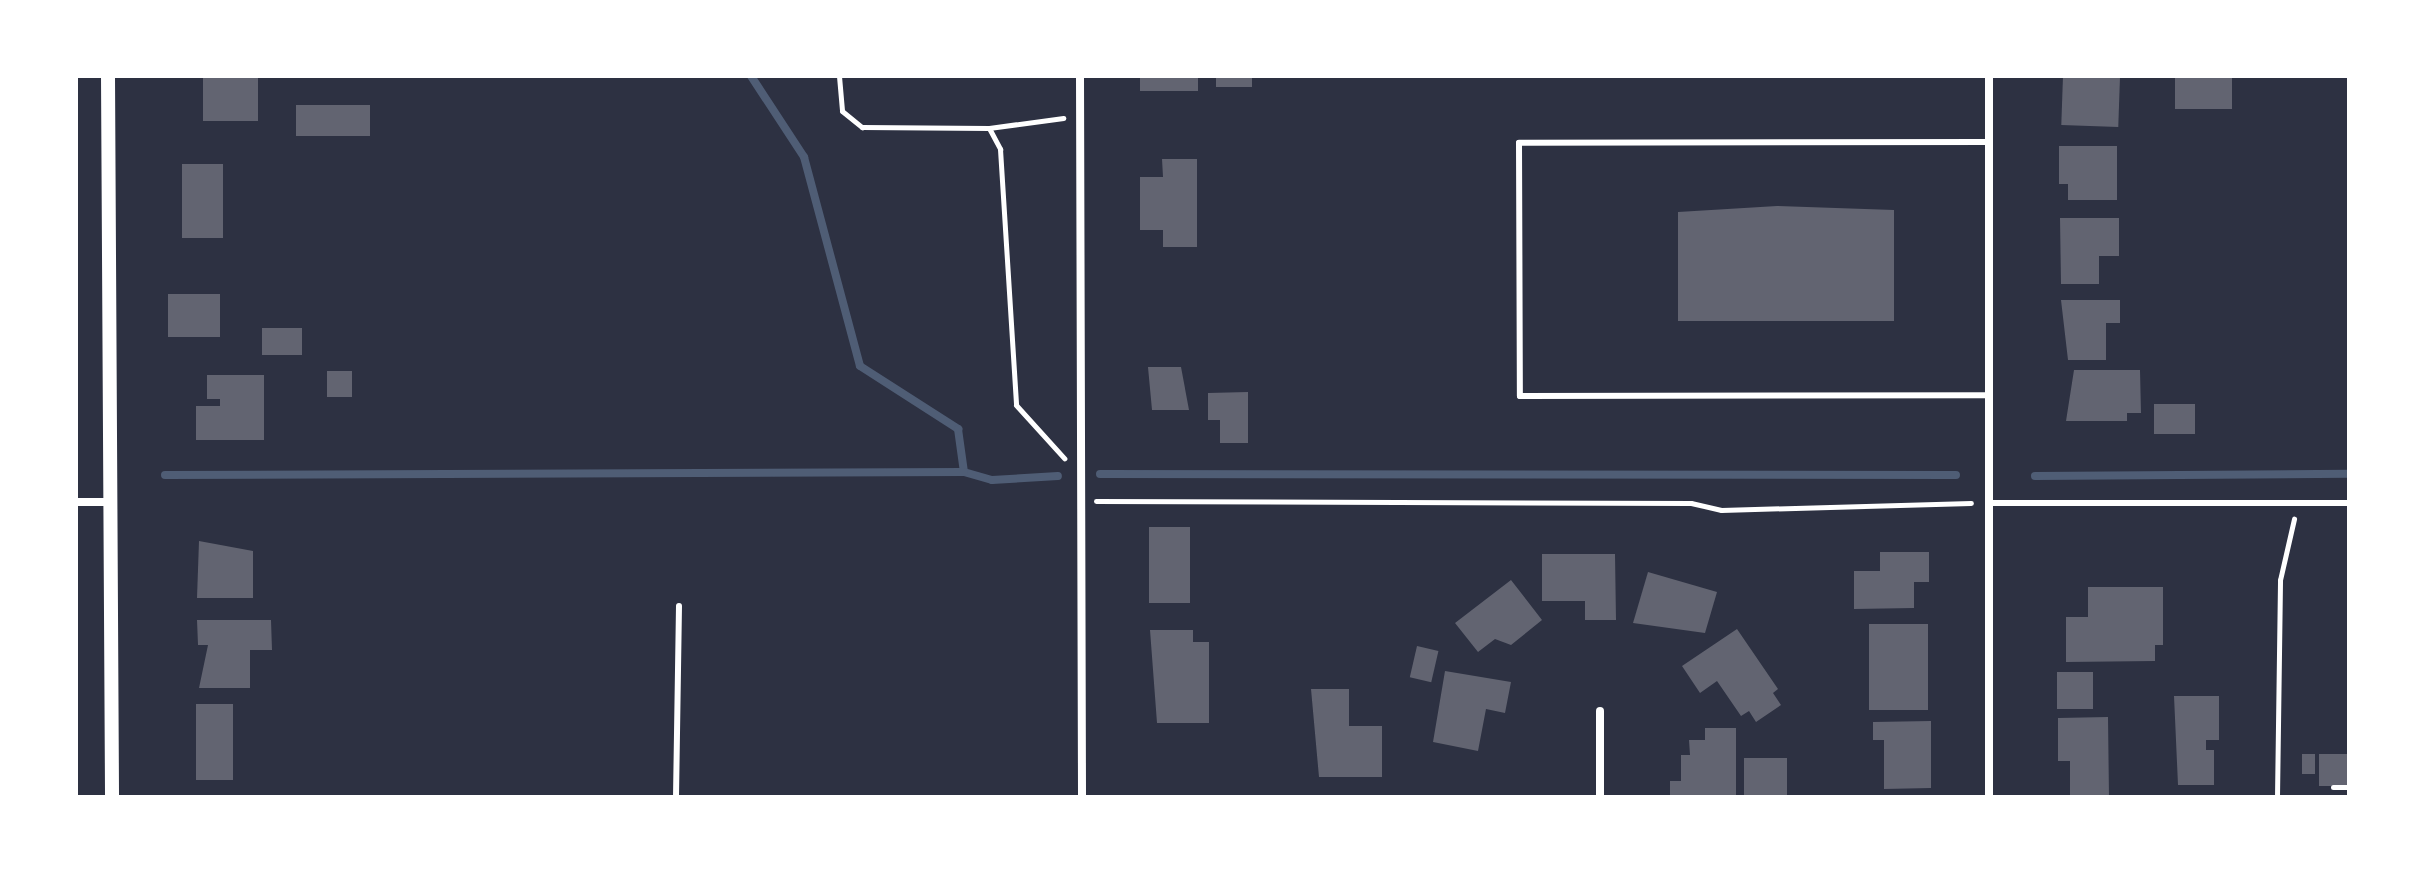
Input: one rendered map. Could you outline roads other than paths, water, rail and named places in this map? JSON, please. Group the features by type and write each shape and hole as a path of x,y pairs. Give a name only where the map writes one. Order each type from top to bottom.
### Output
{"street":[{"path":"108,76 112,797"},
{"path":"1080,76 1082,797"},
{"path":"1989,76 1989,797"},
{"path":"76,502 110,502"},
{"path":"1600,711 1600,797"}],"lane":[{"path":"1989,142 1519,143 1519,206 1520,396 1989,395"},
{"path":"1989,503 2349,503"},
{"path":"676,797 679,606"}],"waterway":[{"path":"751,76 804,157 860,366 958,429 964,472 992,480 1058,476"},
{"path":"165,475 964,472"},
{"path":"1100,474 1956,475"},
{"path":"2035,476 2349,474"}]}
